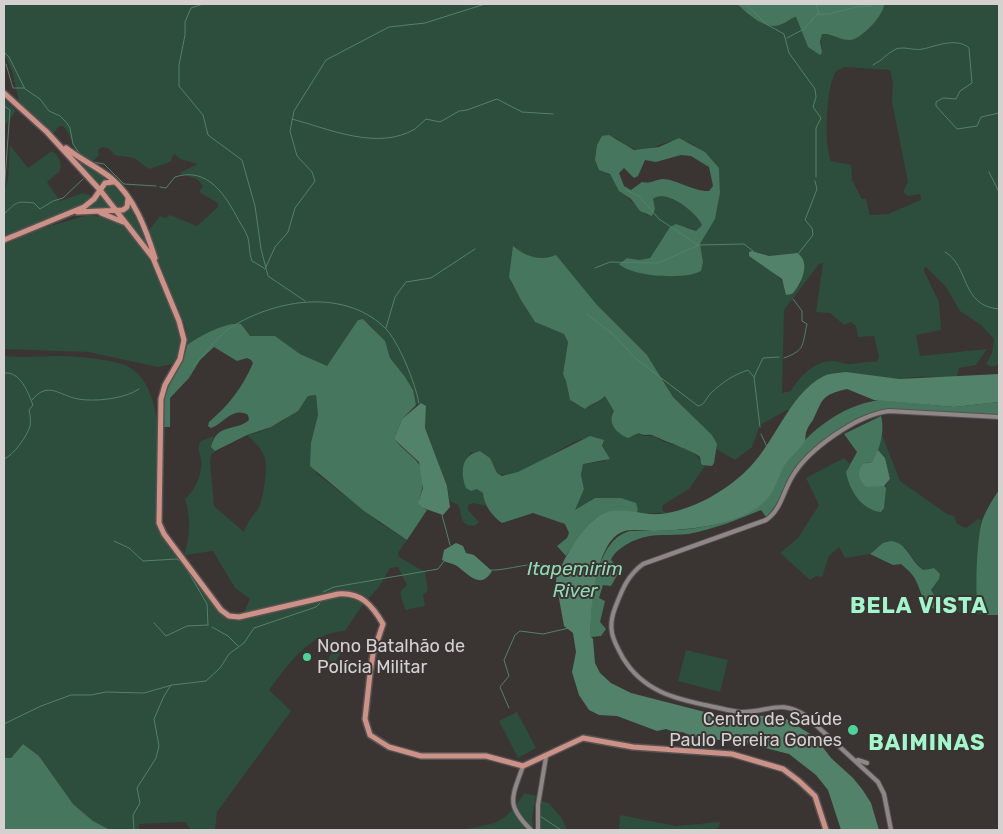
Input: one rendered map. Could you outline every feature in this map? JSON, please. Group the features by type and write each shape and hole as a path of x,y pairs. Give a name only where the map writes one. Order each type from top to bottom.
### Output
{"main road":[{"path":"4,93 76,156 116,183 140,218 159,274"},
{"path":"46,131 100,190 148,249 179,321 184,340 180,359 165,385 161,399 162,449 158,515 164,534 217,606 229,616 239,617 282,609 346,593 365,600 383,624 373,654 366,713 368,732 376,740 389,747 428,757 466,754 486,756 523,766 546,757 583,738 633,748 732,754 783,769 815,796 826,830"},
{"path":"90,180 95,191 94,199"},
{"path":"4,240 87,205 94,199 106,182 116,183"},
{"path":"69,214 126,208 128,198"},
{"path":"93,211 117,218 132,229"}],"street":[{"path":"891,830 881,787 865,765 854,758 806,716 789,707 774,706 739,712 672,697 647,685 633,672 611,635 611,620 623,587 630,575 643,564 766,520 775,512 793,476 804,462 830,439 872,415 889,410 999,417"},
{"path":"538,830 538,805 546,757"},
{"path":"523,766 514,790 512,805 514,811 531,830"}],"shaded area":[{"path":"4,4 737,4 757,20 769,25 784,23 796,17 808,47 822,47 820,36 822,34 834,35 847,40 883,4 999,4 999,364 992,367 986,364 992,353 994,339 981,325 960,311 946,287 925,266 924,271 939,302 941,330 916,335 920,356 987,349 976,365 959,368 957,377 897,379 847,373 825,377 803,395 790,411 787,410 760,425 752,447 735,460 716,449 712,435 673,397 647,355 597,305 556,256 511,282 535,322 565,334 568,341 563,374 570,400 579,405 588,406 597,403 605,396 632,437 639,433 644,436 654,436 694,453 702,465 705,466 689,489 663,505 662,510 667,513 637,513 638,510 621,498 595,498 574,511 584,489 581,475 583,464 605,461 602,446 604,440 589,438 579,440 519,473 507,475 497,473 490,458 480,451 470,453 462,471 483,493 487,506 473,503 468,505 468,510 479,522 474,526 469,525 462,519 458,505 450,501 447,486 425,428 426,406 421,403 416,405 411,389 393,364 384,342 376,331 363,319 358,320 327,367 300,354 275,336 250,336 241,324 226,326 188,345 186,328 147,233 160,216 165,218 170,215 197,226 218,207 218,203 199,192 203,186 197,179 179,173 198,164 180,159 174,154 170,162 149,169 134,158 115,155 108,148 102,147 98,150 99,155 88,166 79,157 63,126 59,126 52,135 21,110 12,71 4,54","holes":["845,67 890,70 893,83 892,102 908,182 903,192 908,196 920,194 921,200 888,214 870,215 866,199 862,199 852,180 851,165 831,161 827,143 828,104 832,81 838,70","615,137 636,149 644,150 666,142 684,141 694,145 703,152 719,168 720,193 715,219 700,244 703,262 619,263 627,258 639,260 650,258 664,236 687,227 696,231 702,225 689,209 667,197 654,197 648,216 620,191 612,176 605,172","757,252 769,256 795,253 804,270 800,284 792,294 786,295 785,288 778,276 749,256","823,263 816,312 830,313 844,325 851,322 856,326 858,337 874,336 879,357 876,362 849,364 832,361 819,364 803,375 791,391 782,393 784,310 819,264"]},
{"path":"737,4 884,5 880,15 870,27 854,39 846,40 822,34 820,41 822,53 820,55 808,47 796,17 782,24 770,26 757,20"},
{"path":"4,99 16,111 5,125 4,151"},
{"path":"609,135 634,150 659,147 679,138 705,152 719,168 720,193 715,219 700,244 703,262 701,271 683,276 659,276 635,272 619,264 627,258 639,260 650,258 670,227 676,224 696,231 702,225 687,208 665,197 658,196 653,199 655,209 652,216 640,211 631,199 619,191 610,174 599,170 595,160 597,145 602,136","holes":["681,155 691,156 709,167 713,186 709,191 703,191 667,179 642,182 631,190 624,186 619,173 624,168 634,178 638,176 645,160 656,162"]},
{"path":"10,145 28,168 52,151 61,165 60,171 47,182 60,201 83,193 92,196 89,202 81,208 4,236 4,191 8,179"},
{"path":"69,153 108,179 102,181 98,186"},
{"path":"105,185 113,185 125,199 125,205 122,208 116,207 102,190"},
{"path":"99,195 111,210 86,211"},
{"path":"130,206 149,248 122,215 127,212"},
{"path":"88,215 120,223 141,246 169,298 181,330 181,347 172,364 158,367 88,352 4,349 4,245 33,231"},
{"path":"513,246 533,257 544,258 556,255 597,305 647,355 673,397 712,435 717,444 712,466 702,465 700,457 697,455 652,435 639,433 628,438 620,433 612,423 614,411 605,396 585,409 570,400 563,374 568,342 564,334 535,322 521,300 509,277"},
{"path":"363,319 385,341 390,358 413,390 416,405 402,419 394,439 414,458 422,470 423,478 419,500 423,508 427,510 407,540 364,511 310,466 311,443 318,415 316,395 308,396 298,411 271,427 247,435 215,451 211,447 214,439 222,431 244,424 249,420 248,415 238,413 233,414 211,428 208,426 209,422 229,403 245,380 253,363 247,358 237,361 214,347 200,360 189,378 170,398 170,427 163,427 163,407 166,393 182,362 187,345 206,334 227,325 241,324 250,336 275,336 300,354 327,366 358,320"},
{"path":"4,356 94,358 123,364 139,375 152,397 158,425 159,474 156,519 158,527 162,536 220,614 231,620 244,620 344,596 358,598 364,603 345,631 320,637 310,644 292,660 269,690 291,711 217,812 215,830 191,830 185,822 139,824 140,830 106,830 73,804 39,756 23,744 11,758 4,758"},
{"path":"316,395 318,415 316,473 380,523 407,540 398,553 399,557 425,572 428,590 423,595 425,606 405,610 400,592 407,585 398,567 390,568 379,587 368,599 354,591 343,591 243,614 250,599 235,588 213,551 184,555 188,542 189,527 185,499 198,481 201,465 199,448 201,441 214,436 212,441 215,451 211,455 210,462 214,506 244,532 260,505 266,470 262,452 247,435 264,430 282,421 298,409 308,396"},
{"path":"879,400 954,407 999,402 999,417 919,410 888,411 868,416 825,441 807,455 795,469 776,504 766,517 761,510 698,532 682,535 650,536 630,542 618,550 611,560 620,570 611,586 603,585 599,598 605,601 600,622 606,629 601,636 591,637 593,592 597,576 609,547 618,537 630,531 697,528 713,525 745,514 768,498 791,456 812,434 836,415 864,403"},
{"path":"881,416 882,434 879,446 872,462 866,463 886,488 884,508 881,512 862,503 853,492 846,472 857,452 844,434"},
{"path":"882,435 900,481 947,514 954,516 957,524 966,528 978,519 981,520 977,594 979,611 984,615 943,610 932,595 931,590 937,582 934,568 924,570 915,562 905,547 876,548 870,554 845,558 839,547 829,556 822,577 816,576 810,580 780,553 798,538 819,505 806,478 844,458 850,464 848,467 861,501 877,511 890,479 885,458 878,450"},
{"path":"590,436 604,440 602,446 610,459 583,464 581,475 584,489 575,510 595,498 621,498 636,503 638,510 637,513 623,512 602,515 594,520 587,526 566,556 557,546 567,538 569,533 565,524 533,513 502,523 489,510 483,493 477,489 471,491 466,488 463,476 464,465 469,456 474,453 480,451 490,458 497,473 502,476 518,472"},
{"path":"999,490 999,615 984,615 979,612 977,604 977,566 980,529 982,521"},
{"path":"891,541 906,549 919,567 924,570 934,568 940,574 939,579 931,590 943,610 927,605 914,578 901,564 893,565 870,554 883,543"},
{"path":"335,647 342,651 335,663 328,659"},
{"path":"686,650 728,660 720,692 678,681"},
{"path":"517,712 536,748 518,758 499,721"},
{"path":"23,744 39,756 73,804 93,821 110,830 4,830 4,758 11,758"},
{"path":"524,793 536,796 532,817 533,830 462,830 491,824 505,817"},
{"path":"540,801 549,803 561,817 567,830 538,830"},
{"path":"620,815 676,826 720,822 719,827 714,830 619,830"}],"water":[{"path":"752,251 769,256 797,253 801,257 804,262 804,274 792,294 786,295 782,279 749,256 749,252"},
{"name":"Itapemirim River","path":"846,372 899,379 999,374 999,402 954,407 874,400 847,389 832,393 821,403 808,427 805,441 785,465 768,498 758,507 745,515 715,525 699,528 628,531 620,533 612,540 605,551 596,580 593,597 591,637 593,639 595,663 600,673 611,683 631,693 736,720 756,716 780,715 815,737 831,758 862,789 871,803 879,830 841,830 828,790 816,775 789,754 742,742 698,738 666,729 657,731 617,716 599,715 589,710 579,695 572,672 576,652 573,633 564,626 556,582 557,570 562,565 574,543 593,520 605,513 616,510 650,514 675,511 701,502 725,488 755,461 791,407 812,384 826,375"},
{"path":"421,403 426,406 425,428 447,486 450,507 443,515 423,508 418,503 423,488 419,462 394,439 402,419"},
{"path":"878,450 885,458 890,479 884,486 866,487 860,479 859,473 863,464 872,462"},
{"path":"456,543 463,546 466,553 474,555 492,571 488,577 484,580 475,579 457,566 442,560 444,550"}],"waterway":[{"path":"203,4 191,8 185,22 185,35 179,65 179,86 203,115 208,135 242,160 255,206 261,249 268,276 305,301"},
{"path":"265,269 275,247 288,232 295,208 315,181 312,172 297,156 290,131 294,111 326,60 389,27 425,23 485,4"},
{"path":"746,4 766,24 784,34 789,53 815,89 816,97 813,107 821,118 816,128 816,177"},
{"path":"816,4 819,13"},
{"path":"787,38 804,29 817,14 829,14 856,7 872,6"},
{"path":"873,65 899,48 920,49 940,44 959,43 969,48 972,83 960,91 956,99 943,98 936,102 936,106 957,129 977,126 981,117 999,113"},
{"path":"4,52 9,57 25,89 40,99 49,111 60,116 67,123 70,128 73,144 82,157"},
{"path":"6,64 13,88 24,88"},
{"path":"292,119 353,136 385,138 401,135 415,129 426,119 440,122 459,111 497,99 522,112 553,114"},
{"path":"4,106 10,110 4,193"},
{"path":"92,162 104,164 124,184 156,186"},
{"path":"989,172 999,192"},
{"path":"160,187 166,188 175,177 187,175 206,179 215,186 228,202 248,238 252,261 264,268"},
{"path":"4,214 20,202 34,203 40,209 53,201 63,198 83,179"},
{"path":"798,254 813,235 812,228 805,220 817,189 815,181"},
{"path":"626,190 639,196 659,219 698,245"},
{"path":"595,268 610,262 658,263 699,245 744,244 753,251"},
{"path":"386,328 395,297 406,282 431,278 475,249"},
{"path":"945,252 953,258 971,293 978,301 999,309"},
{"path":"784,358 800,349 807,324 802,321 802,311 793,299"},
{"path":"193,366 222,334 245,320 264,311 285,305 327,302 348,306 367,314 390,333 406,363 419,403"},
{"path":"587,314 615,336 635,358 698,406 704,403 715,389 733,377 748,370 754,377"},
{"path":"760,427 754,377 763,358 779,357"},
{"path":"4,373 10,373 19,379 33,405 29,410 30,424 26,435 20,445 4,459"},
{"path":"32,400 43,391 49,390 78,399 92,400 118,397 139,389"},
{"path":"761,434 767,447"},
{"path":"442,515 450,545"},
{"path":"114,541 129,548 143,561 177,559 183,563 207,604 208,625"},
{"path":"323,592 334,587 438,569 445,560"},
{"path":"491,570 536,564 552,566 559,570"},
{"path":"4,724 41,706 71,695 91,695 106,692 144,693 172,685 206,681 220,668 229,654 244,643 254,628 316,607 320,603"},
{"path":"154,623 166,636 187,626 208,625"},
{"path":"212,627 228,636 238,646"},
{"path":"509,708 500,687 509,676 504,660 515,635 520,631 543,634 569,628"},
{"path":"134,830 133,815 140,803 137,788 156,758 159,746 154,719 171,685"},
{"path":"540,816 561,830"}],"place":[{"name":"Nono Batalhão de Polícia Militar","path":"307,657"},
{"name":"Centro de Saúde Paulo Pereira Gomes","path":"853,730"}],"district":[{"name":"BELA VISTA","path":"919,607"},
{"name":"BAIMINAS","path":"927,744"}]}
